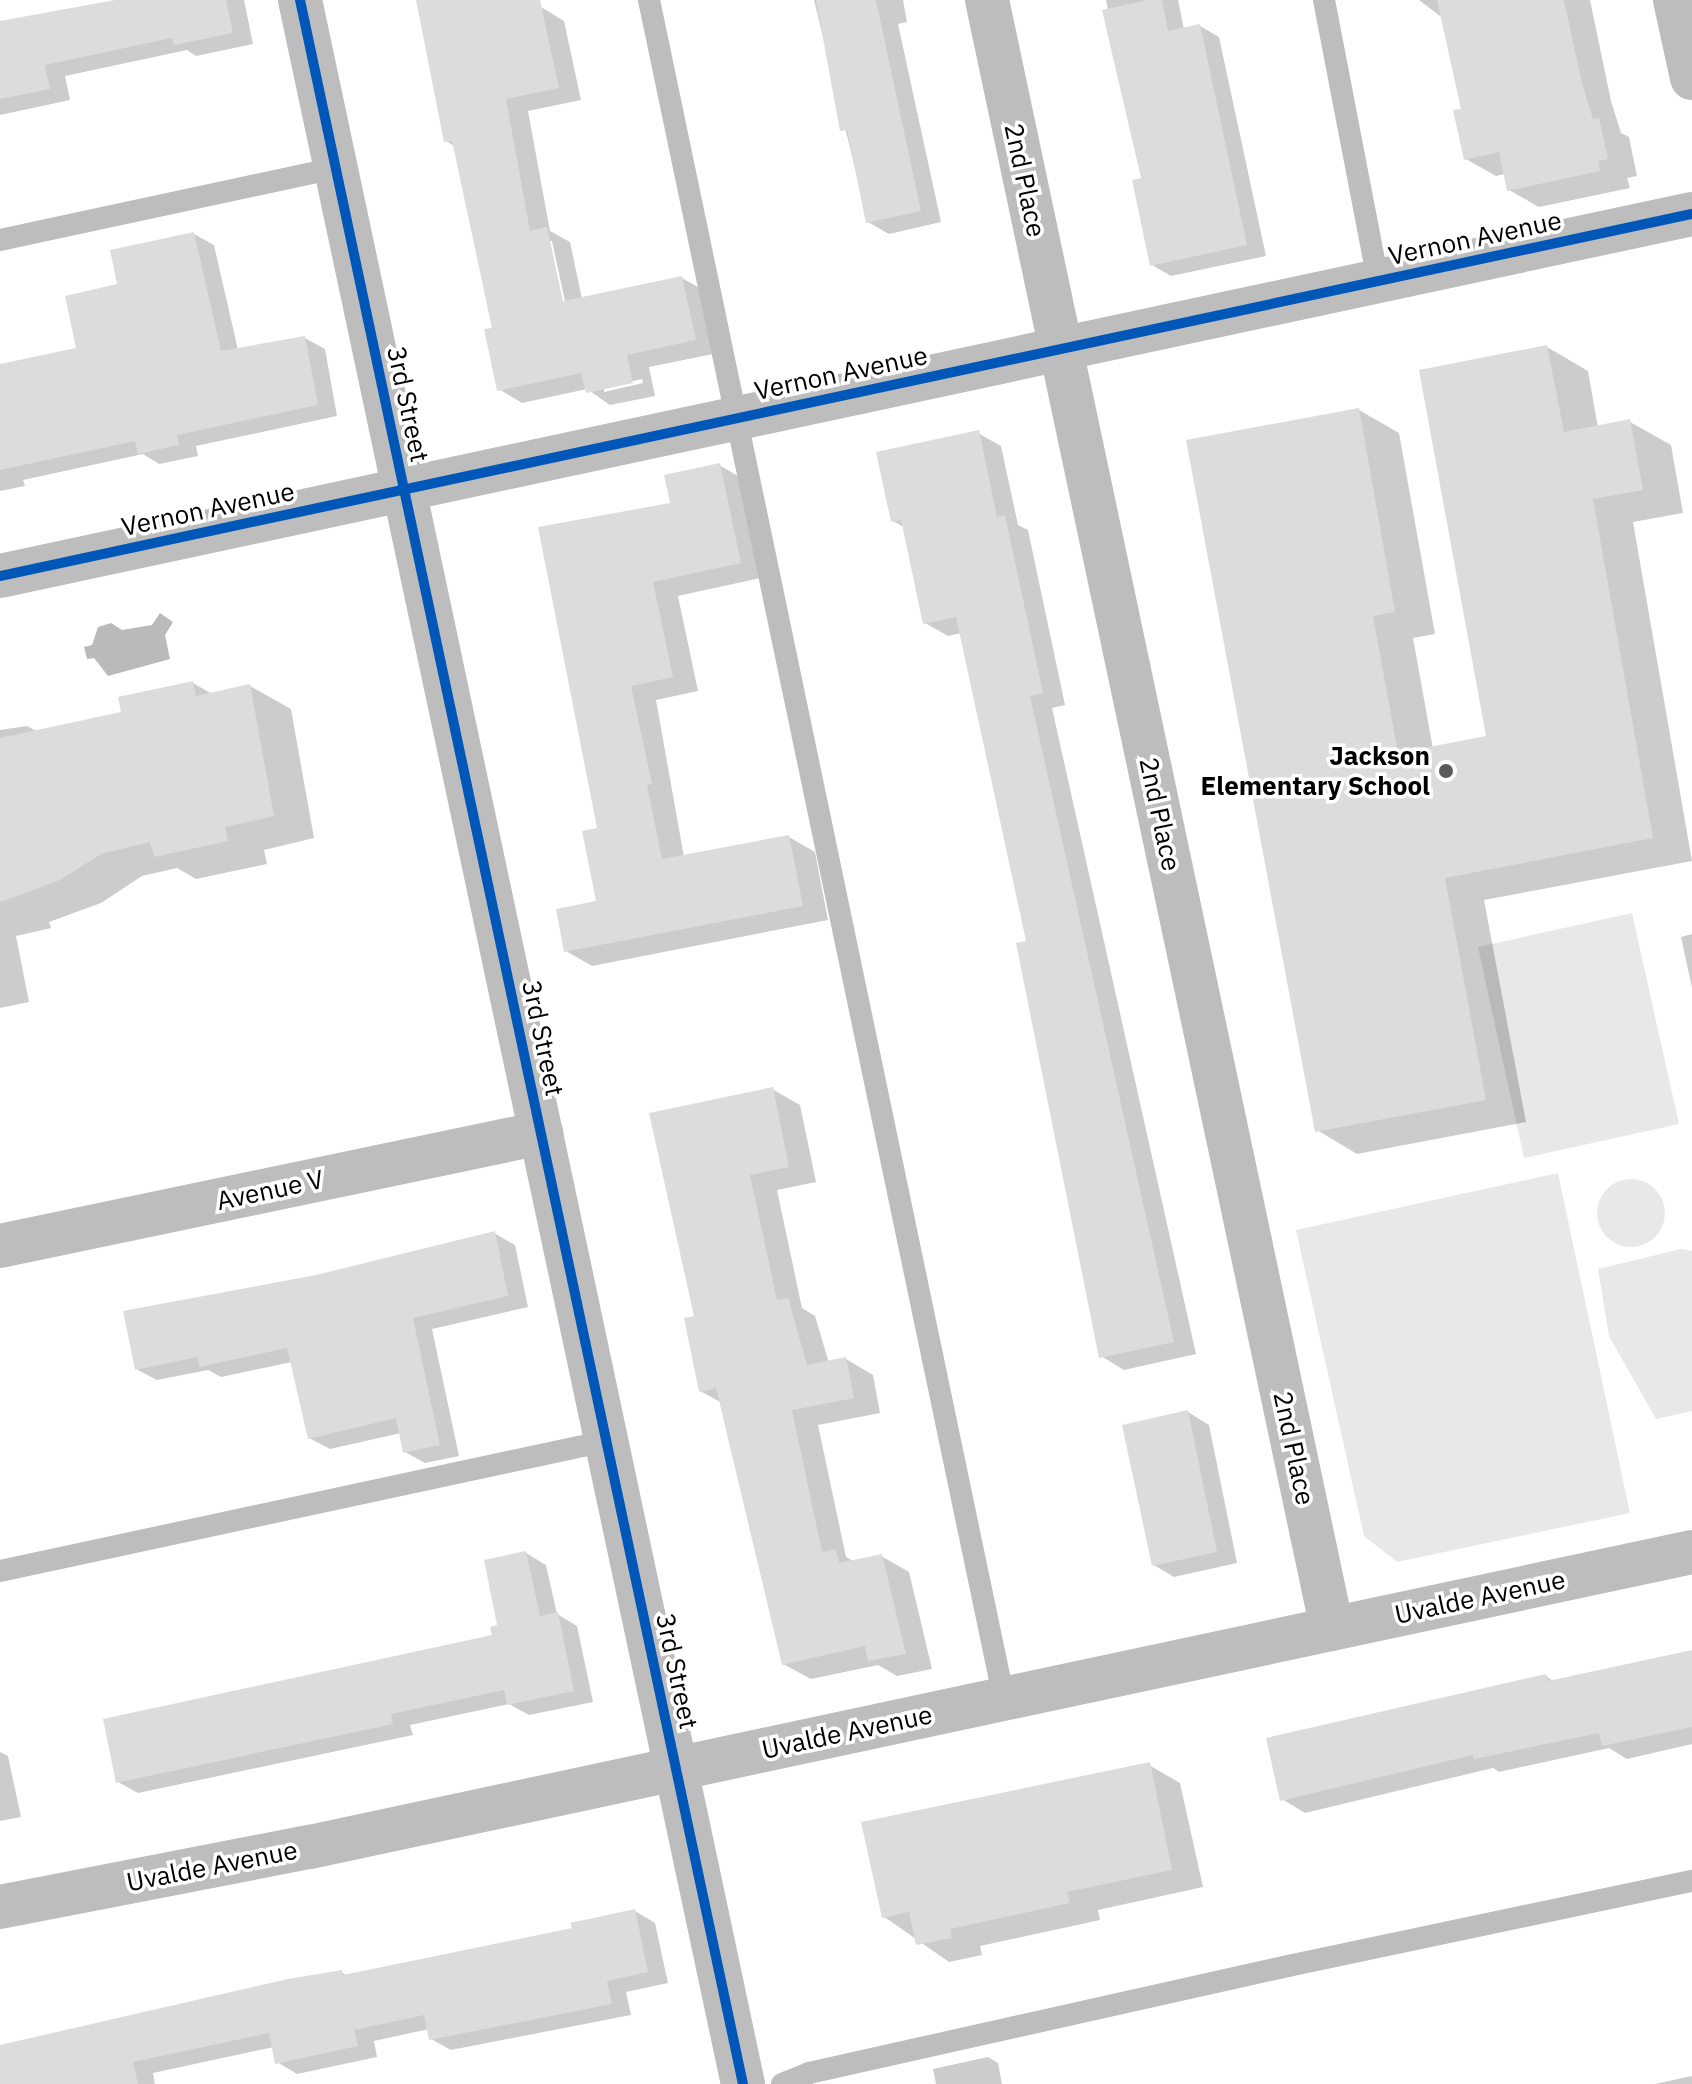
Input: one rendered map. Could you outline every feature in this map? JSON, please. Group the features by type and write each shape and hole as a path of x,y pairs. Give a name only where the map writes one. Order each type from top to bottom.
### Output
{"street":[{"name":"3rd Street","path":"300,0 743,2084"},
{"name":"2nd Place","path":"987,0 1332,1629"},
{"path":"1675,0 1692,78"},
{"name":"Vernon Avenue","path":"0,576 1692,214"},
{"name":"Avenue V","path":"0,1246 541,1133"},
{"name":"Uvalde Avenue","path":"0,1907 676,1769 1692,1552"}],"lane":[{"path":"649,0 1004,1699"},
{"path":"1324,0 1378,281"},
{"path":"0,240 335,168"},
{"path":"0,1571 606,1441"},
{"path":"782,2084 809,2073 1257,1973 1692,1881"}],"shaded area":[{"path":"160,613 173,622 165,635 170,659 108,676 94,658 87,659 84,647 92,645 98,627 111,623 122,630 152,625"},
{"path":"1632,913 1679,1124 1524,1158 1478,947"},
{"path":"1558,1173 1630,1513 1397,1562 1364,1536 1296,1230"},
{"path":"1631,1179 1655,1189 1665,1213 1655,1237 1631,1247 1607,1237 1597,1213 1607,1189"},
{"path":"1681,1249 1692,1251 1692,1411 1656,1419 1609,1336 1598,1269"}],"building":[{"path":"115,0 226,0 233,33 174,45 172,38 45,65 50,89 0,99 0,21"},
{"path":"416,0 540,0 559,88 506,99 530,231 547,227 563,301 682,276 696,340 627,355 633,383 586,393 581,373 497,391 484,329 492,328 452,141 444,142"},
{"path":"816,0 876,0 921,211 866,223 847,130 840,131"},
{"path":"1162,0 1168,31 1200,24 1247,245 1150,266 1132,180 1141,178 1102,10"},
{"path":"1437,0 1564,0 1582,83 1593,119 1599,118 1608,159 1598,161 1600,171 1507,191 1499,152 1464,160 1453,110 1461,109"},
{"path":"194,232 221,351 305,336 318,405 177,435 179,445 138,454 135,441 0,470 0,364 76,348 65,296 117,284 110,250"},
{"path":"1547,345 1564,432 1630,419 1643,490 1593,499 1653,838 1445,878 1486,1100 1315,1132 1186,440 1359,408 1395,612 1373,616 1398,753 1486,736 1419,370"},
{"path":"979,430 997,517 1005,515 1043,693 1030,696 1174,1342 1099,1358 1016,943 1026,941 956,617 923,624 901,520 891,522 876,452"},
{"path":"720,463 741,563 653,582 673,677 631,686 652,784 647,785 662,859 789,835 803,906 564,952 556,909 596,901 582,831 597,828 538,527 670,503 664,475"},
{"path":"193,681 196,696 250,684 274,816 225,827 228,841 154,857 150,842 101,854 60,880 0,902 0,738 121,712 118,697"},
{"path":"773,1087 789,1167 750,1175 777,1300 788,1298 807,1365 846,1357 854,1398 792,1410 822,1552 836,1549 839,1563 882,1554 906,1654 868,1661 865,1646 782,1665 716,1388 699,1392 684,1318 694,1316 649,1113"},
{"path":"495,1231 508,1296 413,1318 440,1445 403,1453 396,1418 308,1439 287,1348 199,1367 198,1357 135,1370 123,1311 316,1275"},
{"path":"1188,1410 1217,1552 1152,1566 1122,1425"},
{"path":"526,1551 540,1616 558,1612 574,1691 507,1705 504,1690 391,1714 393,1724 116,1783 103,1719 492,1635 490,1627 497,1625 484,1560"},
{"path":"1692,1650 1692,1727 1602,1746 1599,1733 1474,1759 1473,1755 1280,1801 1266,1738 1546,1674 1548,1681"},
{"path":"1150,1762 1172,1870 1067,1892 1070,1903 950,1929 952,1938 916,1945 909,1912 882,1918 861,1822"},
{"path":"635,1909 648,1972 607,1981 612,2004 429,2040 424,2015 354,2030 358,2046 275,2064 269,2033 133,2062 138,2084 0,2084 0,2045 288,1979 342,1970 343,1975 572,1928 570,1923"}],"cycle path":[{"path":"300,0 743,2084"},
{"path":"0,576 1692,214"}],"place":[{"name":"Jackson Elementary School","path":"1446,771"}]}
